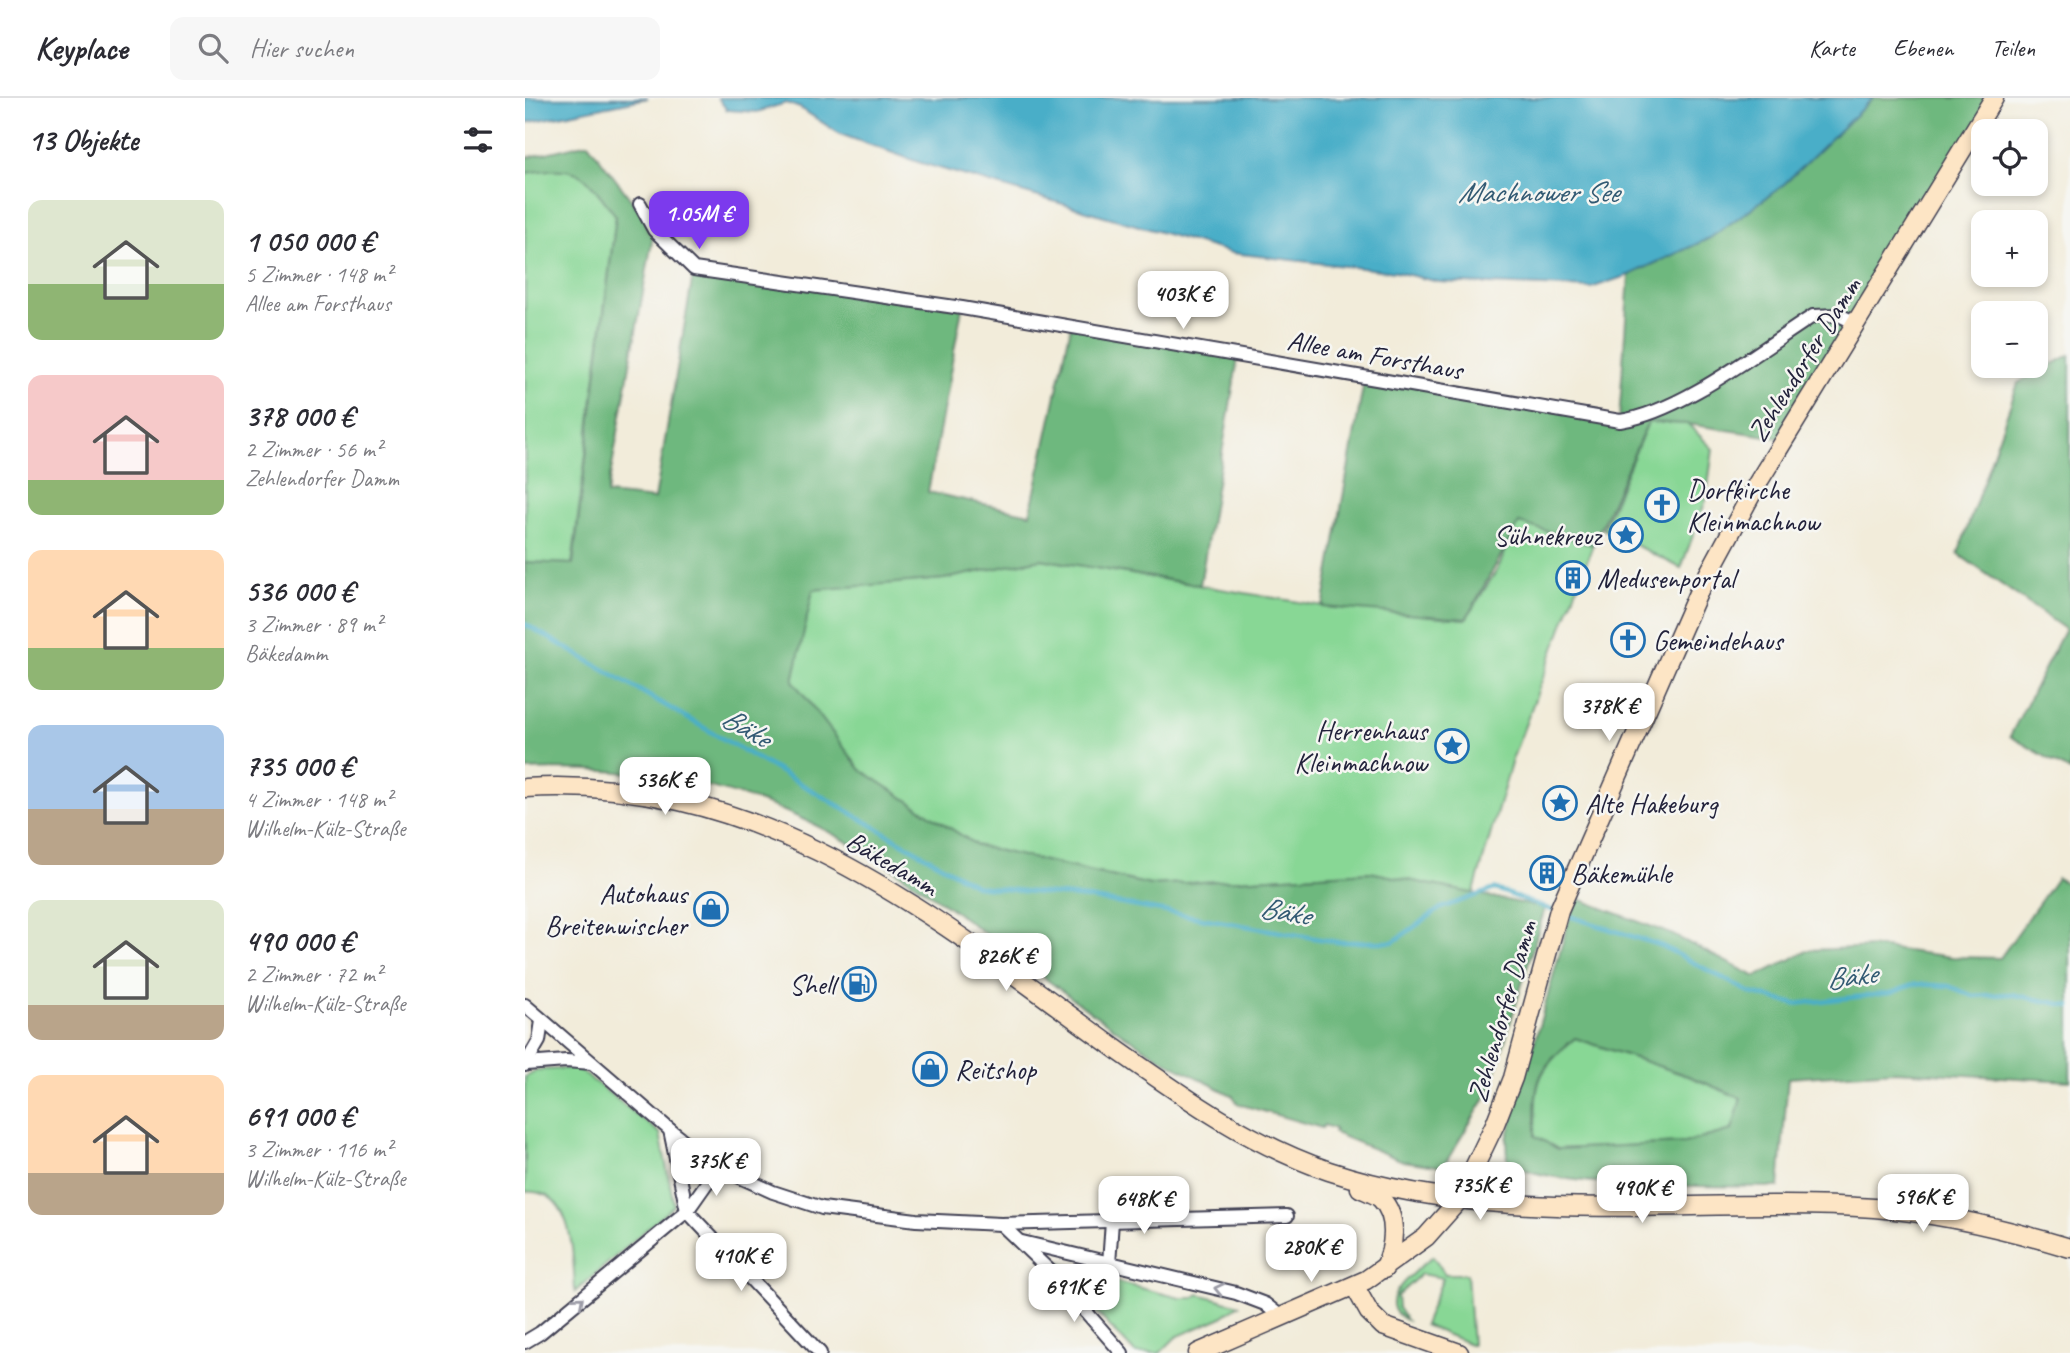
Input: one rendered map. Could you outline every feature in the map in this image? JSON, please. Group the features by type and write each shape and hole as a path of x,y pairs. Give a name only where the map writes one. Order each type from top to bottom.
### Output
{"street":[{"name":"Zehlendorfer Damm","path":"1198,1353 1280,1315 1355,1287 1426,1237 1458,1201 1495,1124 1513,1078 1559,910 1698,593 1757,484 1994,98"},
{"name":"Allee am Forsthaus","path":"640,204 654,230 694,269 962,308 1620,421 1643,418 1671,404 1813,317 1839,315 1856,323"},
{"name":"Bäkedamm","path":"525,788 583,787 675,799 724,811 805,844 952,930 1157,1079 1219,1120 1267,1145 1328,1170 1407,1193 1516,1206 1779,1205 1878,1208 2024,1234 2070,1248"},
{"path":"525,1005 670,1130 718,1167 773,1192 822,1208 916,1220 1001,1224 1287,1216"},
{"path":"526,1064 539,1041 541,1021"},
{"path":"526,1064 566,1061 593,1063"},
{"path":"670,1130 687,1211 820,1353"},
{"path":"525,1342 540,1333 687,1211 718,1167"},
{"path":"1328,1170 1380,1199 1384,1205 1393,1235 1384,1269"},
{"path":"1109,1264 1112,1221"},
{"path":"1001,1224 1022,1242 1122,1353"},
{"path":"1022,1242 1236,1293 1265,1304 1280,1315"},
{"path":"1355,1287 1369,1312 1383,1326 1459,1353"}],"green space":[{"path":"1873,98 1994,98 1981,119 1971,119 1971,136 1785,439 1688,424 1648,422 1593,545 1519,523 1466,619 1323,607 1365,376 1619,421 1629,275 1710,238 1781,187"},
{"path":"588,143 654,230 607,494 655,499 694,269 962,308 928,492 1030,514 1071,326 1238,358 1200,585 1041,559 944,579 813,590 793,681 861,770 978,846 1150,885 1370,872 1545,908 1490,1090 1443,1167 1403,1161 1334,1133 1335,1129 1324,1125 1322,1128 1238,1104 1233,1096 1162,1059 1116,1030 895,870 800,818 734,793 665,778 595,770 525,770 525,562 573,564 616,216 596,189 580,175 559,170 525,173 525,158"},
{"path":"562,167 585,175 616,215 572,564 525,562 525,173"},
{"path":"2070,355 2070,771 2010,736 2065,629 1958,554 2018,383 2027,378 2048,378 2048,367"},
{"path":"1648,422 1688,424 1713,449 1706,500 1681,568 1603,529"},
{"path":"1519,522 1593,545 1512,760 1473,895 1370,872 1151,885 978,846 861,770 793,681 813,589 944,579 1041,559 1323,606 1466,619 1498,568"},
{"path":"2057,878 2070,885 2070,1081 1895,1071 1788,1078 1779,1187 1599,1182 1532,1172 1508,1163 1507,1139 1571,913 1579,899 1671,934 1756,977 1809,950 1876,947 1952,957 2000,958","holes":["1575,1038 1691,1077 1741,1098 1732,1130 1684,1143 1558,1149 1535,1136 1535,1104 1539,1080 1551,1060"]},
{"path":"1575,1038 1691,1077 1742,1099 1732,1130 1684,1143 1558,1149 1535,1136 1537,1091 1544,1071"},
{"path":"577,1068 660,1133 674,1205 575,1292 571,1244 562,1212 554,1201 541,1193 525,1192 525,1077 538,1070"},
{"path":"1433,1256 1445,1274 1467,1274 1472,1345 1424,1325 1443,1278 1421,1274 1397,1296 1398,1308 1406,1320 1396,1313 1393,1304 1400,1286"},
{"path":"1062,1262 1093,1276 1180,1298 1193,1298 1199,1294 1239,1305 1220,1318 1176,1337 1160,1353 1135,1353 1053,1266"}],"water":[{"path":"525,98 648,98 525,123"},
{"name":"Machnower See","path":"718,98 1873,98 1781,187 1710,238 1629,275 1591,288 1439,282 1396,272 1232,253 918,162 840,134 800,108 786,103 757,112 727,110"}],"waterway":[{"name":"Bäke","path":"525,624 977,886 1088,898 1337,942 1393,942 1441,908 1495,889 1554,911"},
{"name":"Bäke","path":"1563,914 1662,946 1751,993 1795,1004 1891,993 1915,984 1949,986 1973,996 2010,994 2070,1006"}],"place":[{"name":"Dorfkirche Kleinmachnow","path":"1662,505"},
{"name":"Sühnekreuz","path":"1626,535"},
{"name":"Medusenportal","path":"1573,578"},
{"name":"Gemeindehaus","path":"1628,640"},
{"name":"Herrenhaus Kleinmachnow","path":"1452,746"},
{"name":"Alte Hakeburg","path":"1560,803"},
{"name":"Bäkemühle","path":"1547,873"},
{"name":"Autohaus Breitenwischer","path":"711,909"},
{"name":"Shell","path":"859,984"},
{"name":"Reitshop","path":"930,1069"}]}
